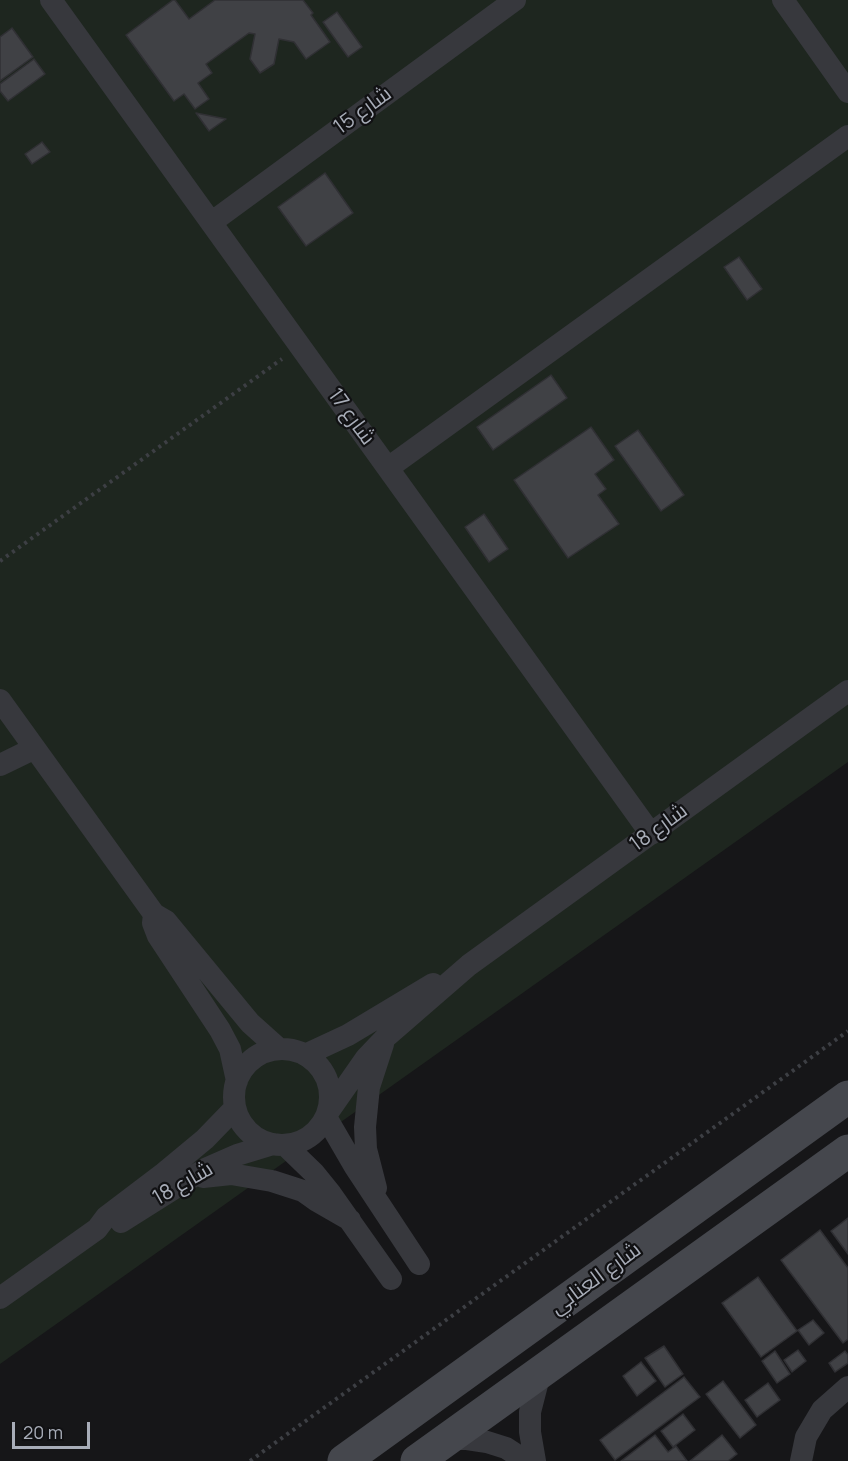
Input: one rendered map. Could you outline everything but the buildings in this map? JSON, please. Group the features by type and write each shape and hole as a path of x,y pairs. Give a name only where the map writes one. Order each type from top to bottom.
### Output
{"street":[{"name":"شارع 17","path":"51,0 651,834"},
{"name":"شارع 15","path":"212,222 515,0"},
{"path":"783,0 848,92"},
{"path":"388,468 848,136"},
{"name":"شارع 18","path":"97,1229 119,1223 205,1169 237,1155 297,1143 308,1138 317,1131 354,1072 386,1038 469,965 848,691"},
{"path":"3,713 33,749 154,914 166,921 250,1023 279,1049"},
{"path":"0,765 33,749"},
{"path":"154,914 153,924 158,936 230,1049 237,1081"},
{"name":"شارع 18","path":"305,1055 348,1035 436,982 469,965"},
{"path":"380,1207 366,1149 365,1127 369,1087 386,1038"},
{"path":"391,1279 314,1173 279,1145 260,1140 241,1121 234,1094 237,1081 253,1059 265,1052 279,1049 292,1050 305,1055 318,1065 327,1079 331,1095 327,1114 380,1207 419,1264"},
{"name":"شارع العنابي","path":"344,1461 848,1097"},
{"name":"شارع 18","path":"0,1298 97,1229 111,1213 205,1139 236,1108"},
{"name":"شارع العنابي","path":"417,1461 848,1151"},
{"path":"190,1179 231,1174 272,1181 303,1191 350,1220"},
{"path":"535,1461 530,1432 530,1412 540,1373"},
{"path":"801,1461 806,1437 822,1410 848,1387"},
{"path":"447,1440 467,1439 487,1442 506,1448 526,1461"}],"path":[{"path":"0,561 300,346"},
{"path":"250,1461 848,1030"}],"shaded area":[{"path":"0,0 848,0 848,762 0,1364"}]}
